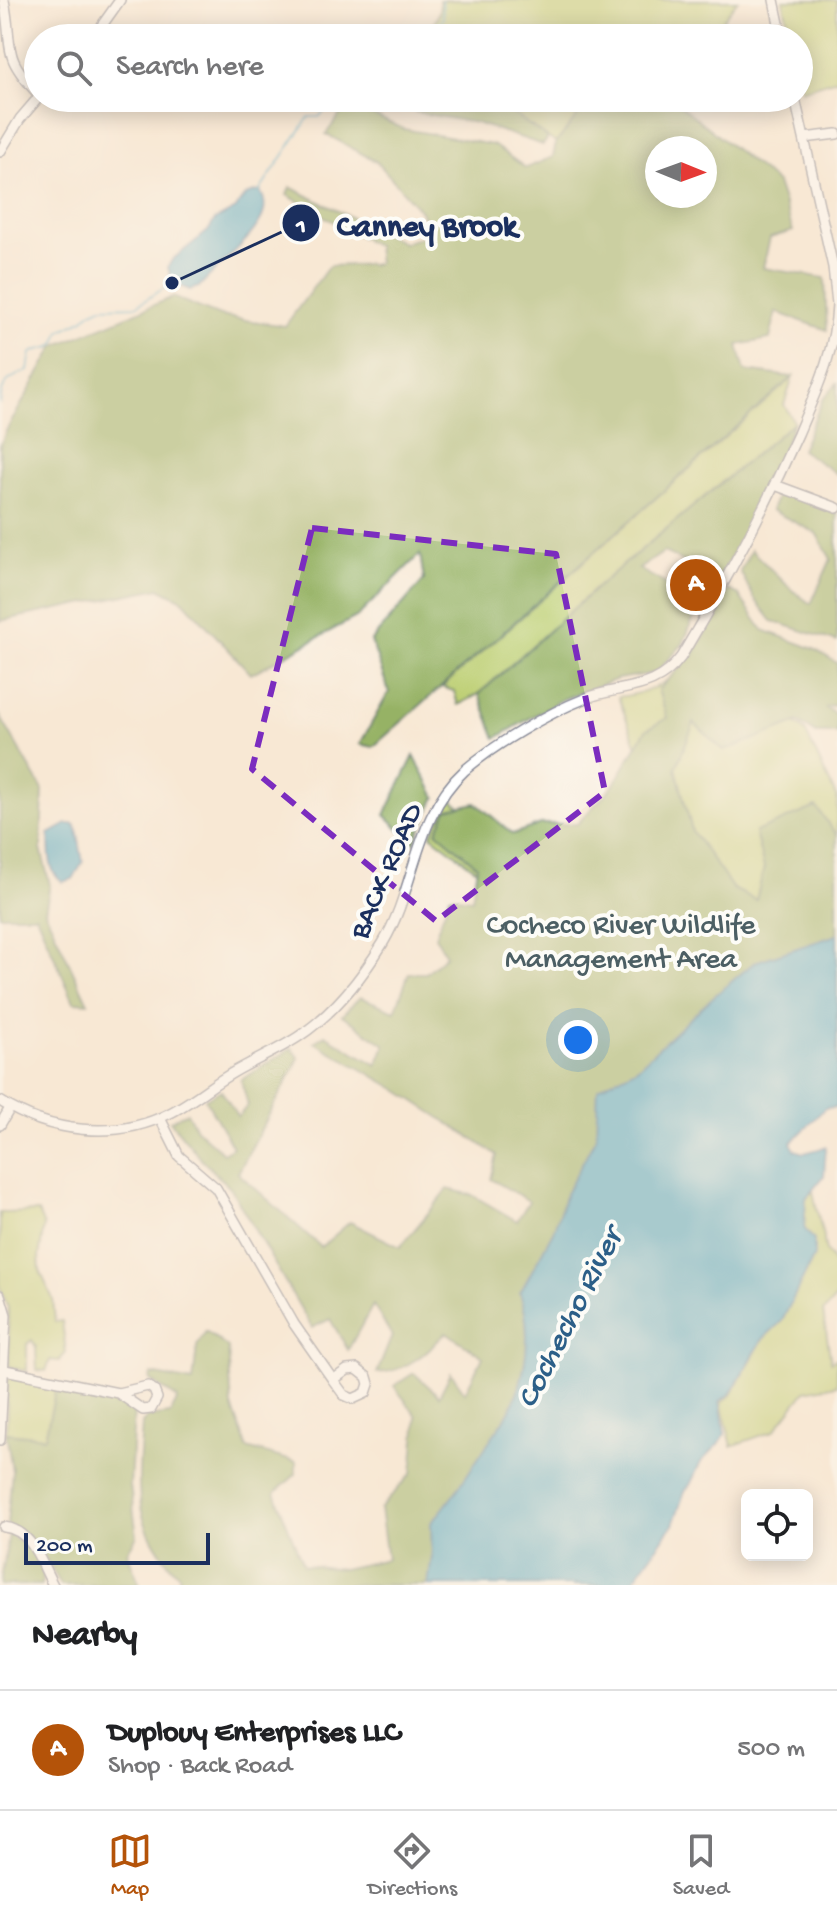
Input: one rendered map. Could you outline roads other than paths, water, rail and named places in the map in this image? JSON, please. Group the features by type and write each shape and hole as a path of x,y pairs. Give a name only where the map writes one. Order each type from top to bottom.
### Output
{"street":[{"path":"4,0 8,61 24,81"},
{"path":"103,24 120,0"},
{"path":"774,0 779,24"},
{"path":"0,152 25,112"},
{"name":"BACK ROAD","path":"0,1101 44,1123 72,1128 131,1126 160,1118 296,1038 339,1003 385,940 425,831 442,798 462,773 504,743 568,706 609,690 645,685 665,676 673,668 689,645 775,485 824,375 836,331 833,267 798,112"},
{"path":"804,138 837,134"},
{"path":"775,485 837,508"},
{"path":"0,1125 10,1108"},
{"path":"160,1118 179,1156 211,1182 294,1324 333,1380"},
{"path":"221,1222 231,1216"},
{"path":"0,1295 6,1315 0,1440"},
{"path":"5,1370 118,1393"},
{"path":"4,1527 16,1530 36,1550 53,1585"}],"water":[{"path":"260,191 264,202 263,213 255,229 240,246 199,287 190,290 172,283 168,267 172,260 208,231 215,220 236,209 245,196"},
{"path":"67,824 74,824 77,829 83,862 73,879 62,882 52,866 49,834"},
{"name":"Cochecho River","path":"837,935 837,1107 825,1108 791,1143 795,1150 804,1153 826,1147 824,1176 806,1198 804,1228 814,1240 814,1256 782,1321 763,1339 730,1394 720,1401 725,1434 701,1462 685,1491 673,1525 630,1585 428,1585 432,1557 431,1523 453,1496 515,1399 524,1369 527,1338 520,1293 553,1232 566,1194 596,1137 598,1088 637,1068 755,962"}],"waterway":[{"path":"440,24 443,18 442,0"},
{"path":"259,192 309,117 319,117 324,112"},
{"path":"0,404 7,382 28,370 31,353 52,346 60,331 101,307 136,306 172,283"}],"place":[{"name":"Canney Brook","path":"172,283"},
{"name":"Duplouy Enterprises LLC","path":"696,585"}],"park label":[{"name":"Cocheco River Wildlife Management Area","path":"621,940"}]}
